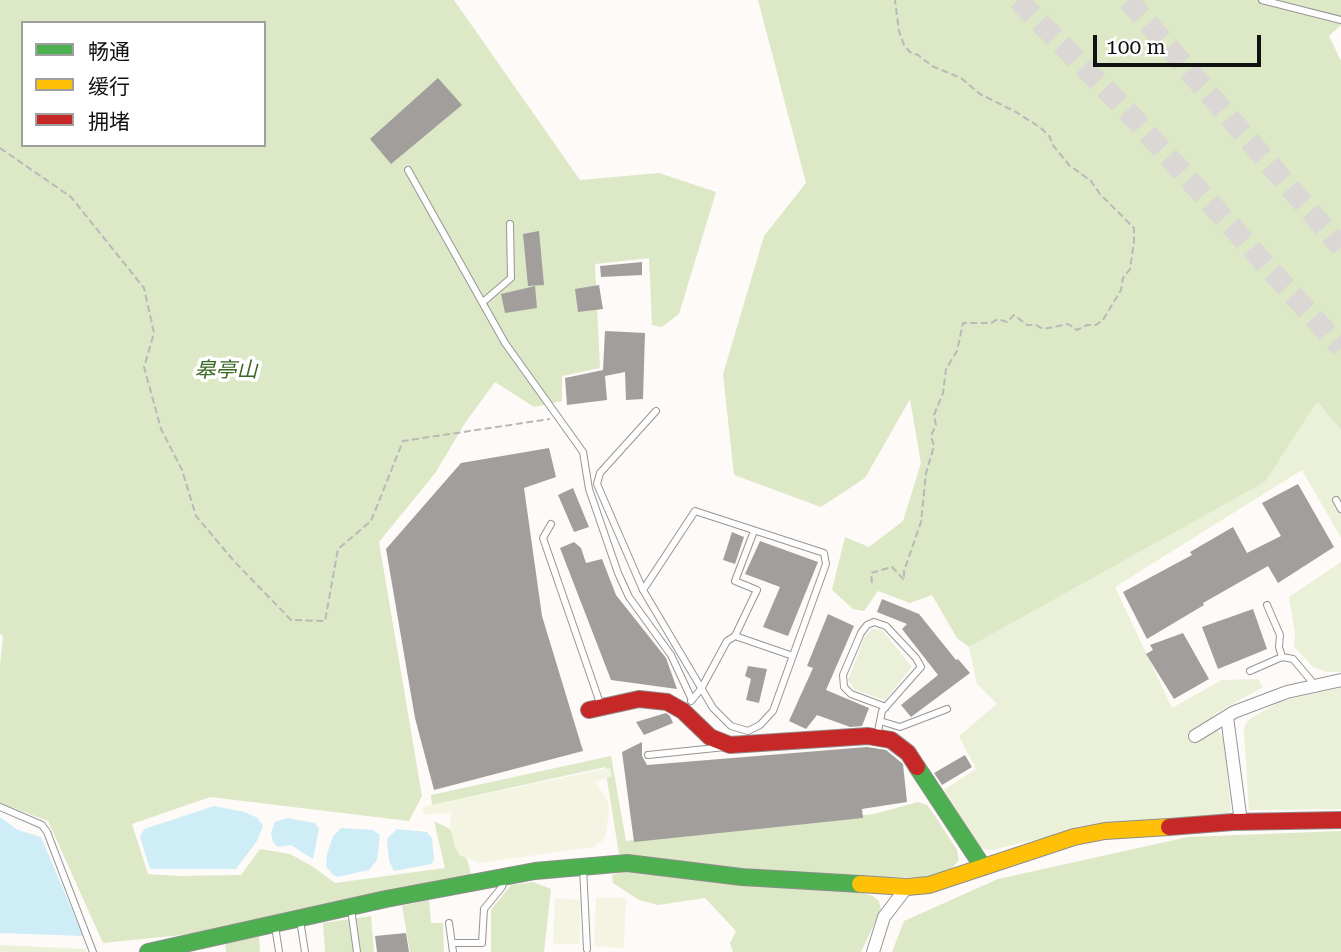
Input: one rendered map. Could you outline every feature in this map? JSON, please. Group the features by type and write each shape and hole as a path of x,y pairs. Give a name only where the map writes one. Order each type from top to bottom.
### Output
{"street":[{"path":"1195,736 1227,717 1287,692 1341,680"},
{"path":"595,709 639,699 688,706 710,737 730,745 868,736 891,740 908,754 983,867"},
{"path":"1227,717 1241,822"},
{"path":"148,952 175,949 351,907 505,877 583,866 626,863 741,877 907,887 929,885 1074,837 1105,831 1241,822 1341,820"},
{"path":"873,952 884,917 907,887"}],"lane":[{"path":"1262,0 1341,20"},
{"path":"408,170 505,343 583,452 589,489 629,597 671,655 688,706"},
{"path":"482,302 511,278 510,224"},
{"path":"643,590 695,511 824,553 826,564 773,711 760,724 747,731 731,726 713,708 643,590 597,484 600,472 656,411"},
{"path":"1336,500 1341,509"},
{"path":"551,524 543,538 595,709"},
{"path":"688,706 701,689 727,641 735,636 757,590 735,581 754,531"},
{"path":"1267,606 1280,635 1282,657"},
{"path":"877,738 886,707 920,667 916,658 886,626 874,622 867,625 861,633 843,675 844,687 850,694 886,707"},
{"path":"735,636 793,656"},
{"path":"1250,671 1282,657 1293,659 1316,685"},
{"path":"880,721 900,727 947,709"},
{"path":"648,755 721,749 730,745"},
{"path":"0,807 42,825 47,832 93,952"},
{"path":"583,866 587,949"},
{"path":"453,943 482,943 484,909 502,887 505,877"},
{"path":"351,907 357,952"},
{"path":"300,918 305,952"},
{"path":"449,923 453,952"},
{"path":"274,924 279,952"}],"path":[{"path":"872,583 871,573 892,567 904,580 904,570 921,522 926,473 934,446 934,415 943,393 946,369 957,351 963,323 991,323 998,319 1007,322 1014,315 1027,325 1043,329 1069,324 1077,330 1087,325 1096,325 1103,320 1130,269 1134,229 1091,181 1069,165 1041,128 1016,111 980,94 961,78 932,66 910,52 899,31 895,0"},
{"path":"0,148 71,197 144,288 154,332 144,367 161,429 182,470 195,516 290,620 325,621 338,549 371,521 403,441 561,418"}],"green space":[{"name":"皋亭山","path":"0,0 454,0 580,180 659,173 716,192 679,314 662,327 652,325 649,258 595,264 600,368 562,376 562,401 534,407 495,382 465,423 436,472 379,542 422,796 409,821 210,797 132,824 148,874 241,875 260,849 290,854 335,883 445,868 434,821 450,829 468,862 471,874 201,933 103,943 48,821 0,803 0,666 3,636 0,634"},
{"path":"758,0 1341,0 1341,25 1329,36 1341,61 1341,430 1317,402 1265,482 969,647 957,638 932,595 910,603 878,591 864,611 853,609 832,590 845,537 869,547 903,521 921,463 910,399 865,478 821,507 734,475 723,374 764,236 806,183"},
{"path":"1317,402 1341,430 1341,538 1302,470 1115,587 1172,708 1222,680 1258,679 1263,687 1213,715 1223,738 1231,810 1226,815 1078,826 1073,831 991,850 979,848 944,790 976,769 959,736 997,704 977,684 969,647 1265,482"},
{"path":"1341,562 1341,672 1327,672 1312,666 1294,646 1295,633 1289,597"},
{"path":"872,629 882,630 912,667 885,700 855,690 848,680 865,636"},
{"path":"1341,687 1341,809 1249,810 1244,729 1248,720 1279,702"},
{"path":"611,756 626,841 874,814 918,802 927,805 937,819 957,850 959,860 952,868 928,877 857,877 619,854 605,767 432,805 431,795"},
{"path":"610,768 612,776 595,782 608,801 609,809 606,833 603,840 594,847 478,863 459,855 450,821 452,812 424,815 422,807"},
{"path":"1341,831 1341,952 892,952 904,921 998,879 1188,837"},
{"path":"627,871 864,893 879,901 881,910 861,952 733,952 730,943 736,931 705,898 658,905 639,900 613,883 612,875"},
{"path":"533,882 551,889 544,952 491,952 491,910 511,885"},
{"path":"596,897 626,898 624,948 594,946"},
{"path":"555,898 580,900 580,944 553,944"},
{"path":"429,900 431,923 443,923 444,952 410,952 402,906"},
{"path":"371,916 374,952 325,952 323,923"},
{"path":"259,937 260,952 226,952 225,942"},
{"path":"0,945 84,949 86,952 0,952"}],"water":[{"path":"214,806 244,812 258,818 263,826 257,841 236,869 150,869 140,837 144,829"},
{"path":"0,817 18,830 41,837 83,936 0,933"},
{"path":"287,818 315,823 319,829 313,859 291,845 278,847 273,842 271,833 275,822"},
{"path":"341,828 373,830 380,835 377,860 369,870 337,877 326,866 333,836"},
{"path":"397,829 427,832 432,838 432,864 394,871 389,861 387,839"}],"building":[{"path":"438,78 462,105 391,164 370,139"},
{"path":"539,231 544,285 528,286 523,234"},
{"path":"642,262 642,275 601,277 600,266"},
{"path":"599,285 603,309 578,312 575,289"},
{"path":"535,286 537,308 505,313 501,294"},
{"path":"605,331 645,333 643,399 626,400 625,372 605,376 607,400 567,405 565,378 603,370"},
{"path":"549,448 556,477 524,488 542,616 583,751 434,790 415,718 386,549 461,463"},
{"path":"1298,484 1334,547 1278,583 1268,566 1147,639 1123,592 1192,555 1190,552 1233,527 1247,553 1281,536 1262,503"},
{"path":"573,488 589,527 574,532 558,495"},
{"path":"732,532 744,537 735,564 723,560"},
{"path":"760,541 818,562 788,636 763,627 780,587 745,574"},
{"path":"574,542 581,548 586,563 602,559 616,595 666,658 677,689 611,680 560,548"},
{"path":"882,599 919,614 970,673 911,717 901,705 938,675 902,629 907,624 877,612"},
{"path":"1253,609 1267,649 1218,669 1202,627"},
{"path":"828,614 854,626 826,690 869,708 862,726 850,727 817,715 806,729 789,721 813,668 807,666"},
{"path":"1183,633 1209,679 1174,699 1146,654 1153,650 1150,645"},
{"path":"748,666 767,669 759,703 746,700 751,679 745,676"},
{"path":"666,713 673,723 644,735 636,722"},
{"path":"642,742 642,756 647,765 867,747 886,750 903,764 907,802 862,809 863,818 634,842 622,752"},
{"path":"965,755 972,767 942,785 934,773"},
{"path":"406,933 409,952 377,952 375,936"}],"tunnel":[{"path":"1018,0 1129,113 1341,348"},
{"path":"1128,0 1341,247"}],"traffic: fast":[{"path":"917,767 983,867"},
{"path":"148,952 386,899 535,871 627,863 742,877 860,884"}],"traffic: slow":[{"path":"860,884 907,887 929,885 1074,837 1105,831 1169,827"}],"traffic: jam":[{"path":"589,710 639,699 667,702 683,711 710,737 730,745 868,736 891,740 908,753 917,767"},
{"path":"1169,827 1233,822 1341,820"}]}
